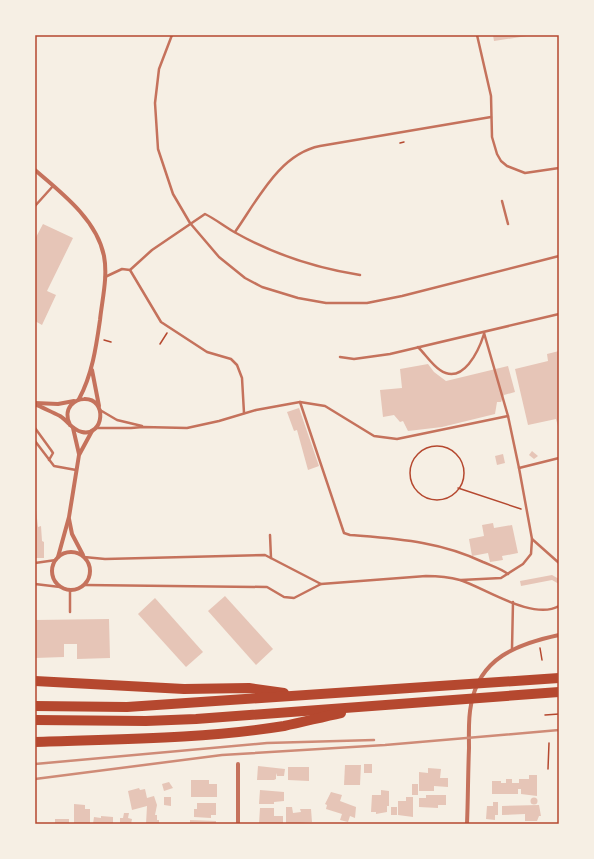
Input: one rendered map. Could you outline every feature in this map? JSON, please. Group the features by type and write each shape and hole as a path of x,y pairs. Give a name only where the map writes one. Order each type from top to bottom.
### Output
{"highway":[{"path":"35,706 127,707 559,678"},
{"path":"35,681 184,689 249,688 305,696"},
{"path":"35,720 153,721 559,692"},
{"path":"35,742 170,737 285,726 374,706"}],"street":[{"path":"35,170 54,186 79,211 99,238 104,257 105,276 91,369 87,384 68,412 68,420 79,455"},
{"path":"69,517 72,534 90,568 89,580 85,585 81,588 70,591 60,587 53,577 53,565 57,558 69,517 79,455 101,418 91,369"},
{"path":"35,403 58,404 77,400 90,400 99,408"},
{"path":"35,403 61,417 71,426 83,432 94,429"},
{"path":"57,558 63,554 74,552 84,557"},
{"path":"467,824 470,705 475,687 481,676 492,664 512,649 539,639 559,635"},
{"path":"238,764 238,824"}],"lane":[{"path":"172,35 159,69 155,103 158,149 173,194 190,223 219,257 245,278 280,293 298,298 326,303 368,303 559,256"},
{"path":"477,35 491,96 492,137 497,154 507,166 525,173 559,168"},
{"path":"235,232 276,175 288,162 303,151 320,146 491,117"},
{"path":"35,206 54,186"},
{"path":"502,201 508,224"},
{"path":"105,276 122,269 130,270 152,250 205,214 220,221 235,232 293,260 325,269 360,275"},
{"path":"130,270 161,322 207,352 231,359 237,365 242,378 244,413"},
{"path":"340,357 354,359 390,354 484,333 559,314"},
{"path":"418,347 439,370 446,374 457,372 468,366 479,351 484,333"},
{"path":"85,585 267,587 284,597 294,598 321,584 426,576 459,580 495,579 508,574 523,564 530,554 532,539 508,416 484,333"},
{"path":"99,408 117,420 143,426 187,428 219,421 244,413 300,402 325,406 374,436 396,438 508,416"},
{"path":"300,402 344,533 350,535 423,541 463,552 501,569 508,574"},
{"path":"94,429 131,428 143,426"},
{"path":"35,428 52,450 53,453 49,460"},
{"path":"35,441 54,466 76,470"},
{"path":"519,468 559,458"},
{"path":"270,535 271,558"},
{"path":"532,539 559,563"},
{"path":"84,557 105,559 265,555 302,576 321,584"},
{"path":"35,563 57,558"},
{"path":"459,580 528,608 558,608"},
{"path":"35,584 60,587"},
{"path":"70,591 70,612"},
{"path":"512,649 513,602"}],"path":[{"path":"400,143 404,142"},
{"path":"160,344 171,328"},
{"path":"104,340 111,342"},
{"path":"435,446 444,447 453,451 463,466 463,476 458,488 448,497 440,500 423,496 412,484 410,476 413,459 426,448 435,446"},
{"path":"458,488 527,511"},
{"path":"540,648 542,660"},
{"path":"546,715 559,714"},
{"path":"548,769 549,743"}],"building":[{"path":"493,35 527,35 527,36 494,41"},
{"path":"43,224 73,238 47,291 56,295 42,325 35,321 35,239"},
{"path":"559,351 559,430 556,419 528,425 515,369 548,361 547,354"},
{"path":"428,364 434,372 446,381 508,366 515,392 504,395 501,402 497,402 495,414 442,427 408,431 403,421 400,422 394,415 383,417 380,390 402,388 400,369"},
{"path":"299,408 319,466 308,470 297,430 294,431 287,412"},
{"path":"532,451 538,456 534,459 529,455"},
{"path":"503,454 505,463 497,465 495,456"},
{"path":"36,510 38,527 41,526 42,541 44,542 44,558 35,558"},
{"path":"493,523 494,528 512,525 518,553 502,556 503,560 490,562 488,553 472,556 469,539 484,536 482,525"},
{"path":"552,575 559,579 559,584 552,580 521,586 520,581"},
{"path":"225,596 273,649 256,665 208,611"},
{"path":"155,598 203,652 186,667 138,614"},
{"path":"109,619 110,658 77,659 77,644 64,644 64,657 35,658 35,620"},
{"path":"364,764 372,764 372,773 364,773"},
{"path":"345,765 361,765 360,785 344,785"},
{"path":"258,766 285,769 284,776 277,776 276,773 276,779 274,780 257,780"},
{"path":"288,767 309,767 309,781 288,780"},
{"path":"428,768 441,769 440,778 448,778 448,787 434,786 434,791 419,791 419,772 428,773"},
{"path":"529,775 537,775 537,796 521,794 521,789 518,789 518,794 492,794 492,781 501,781 501,783 506,783 506,779 512,779 512,783 519,783 519,779 529,779"},
{"path":"191,780 209,780 209,784 217,784 217,797 191,797"},
{"path":"169,782 173,788 164,791 162,784"},
{"path":"412,784 418,784 418,795 412,795"},
{"path":"139,788 140,790 145,789 147,798 154,796 157,805 155,815 157,815 159,824 146,824 147,806 132,810 128,791"},
{"path":"260,790 284,792 284,801 274,802 274,804 259,804"},
{"path":"381,790 389,791 389,806 387,806 387,812 376,814 376,812 371,812 372,795 381,795"},
{"path":"331,792 342,795 340,801 356,807 355,818 350,816 348,822 340,820 342,814 326,809 327,805 325,804"},
{"path":"426,795 446,795 446,805 438,805 438,808 419,807 419,798 426,798"},
{"path":"164,797 171,797 171,806 164,805"},
{"path":"406,797 413,797 413,817 398,815 398,801 406,801"},
{"path":"534,797 537,798 537,804 534,805 531,804 530,801 531,798"},
{"path":"493,802 498,802 498,815 495,815 495,820 486,819 487,806 493,806"},
{"path":"197,803 216,803 216,815 211,815 211,818 194,817 194,809 197,809"},
{"path":"74,804 85,805 85,809 90,809 90,824 74,824"},
{"path":"539,805 541,816 539,816 537,821 525,821 525,814 502,815 502,806"},
{"path":"286,807 292,807 293,813 301,812 300,809 311,809 312,822 286,824"},
{"path":"391,807 397,807 397,815 391,815"},
{"path":"260,808 274,808 274,816 283,816 283,823 259,824"},
{"path":"124,813 129,813 128,818 132,819 131,824 120,824 120,818 123,818"},
{"path":"101,816 113,817 113,824 93,824 94,817 101,818"},
{"path":"55,819 69,819 69,824 55,824"},
{"path":"190,820 216,821 216,824 190,824"}],"railway":[{"path":"35,779 222,755 385,745 559,730"},
{"path":"35,764 267,743 374,740"}]}
